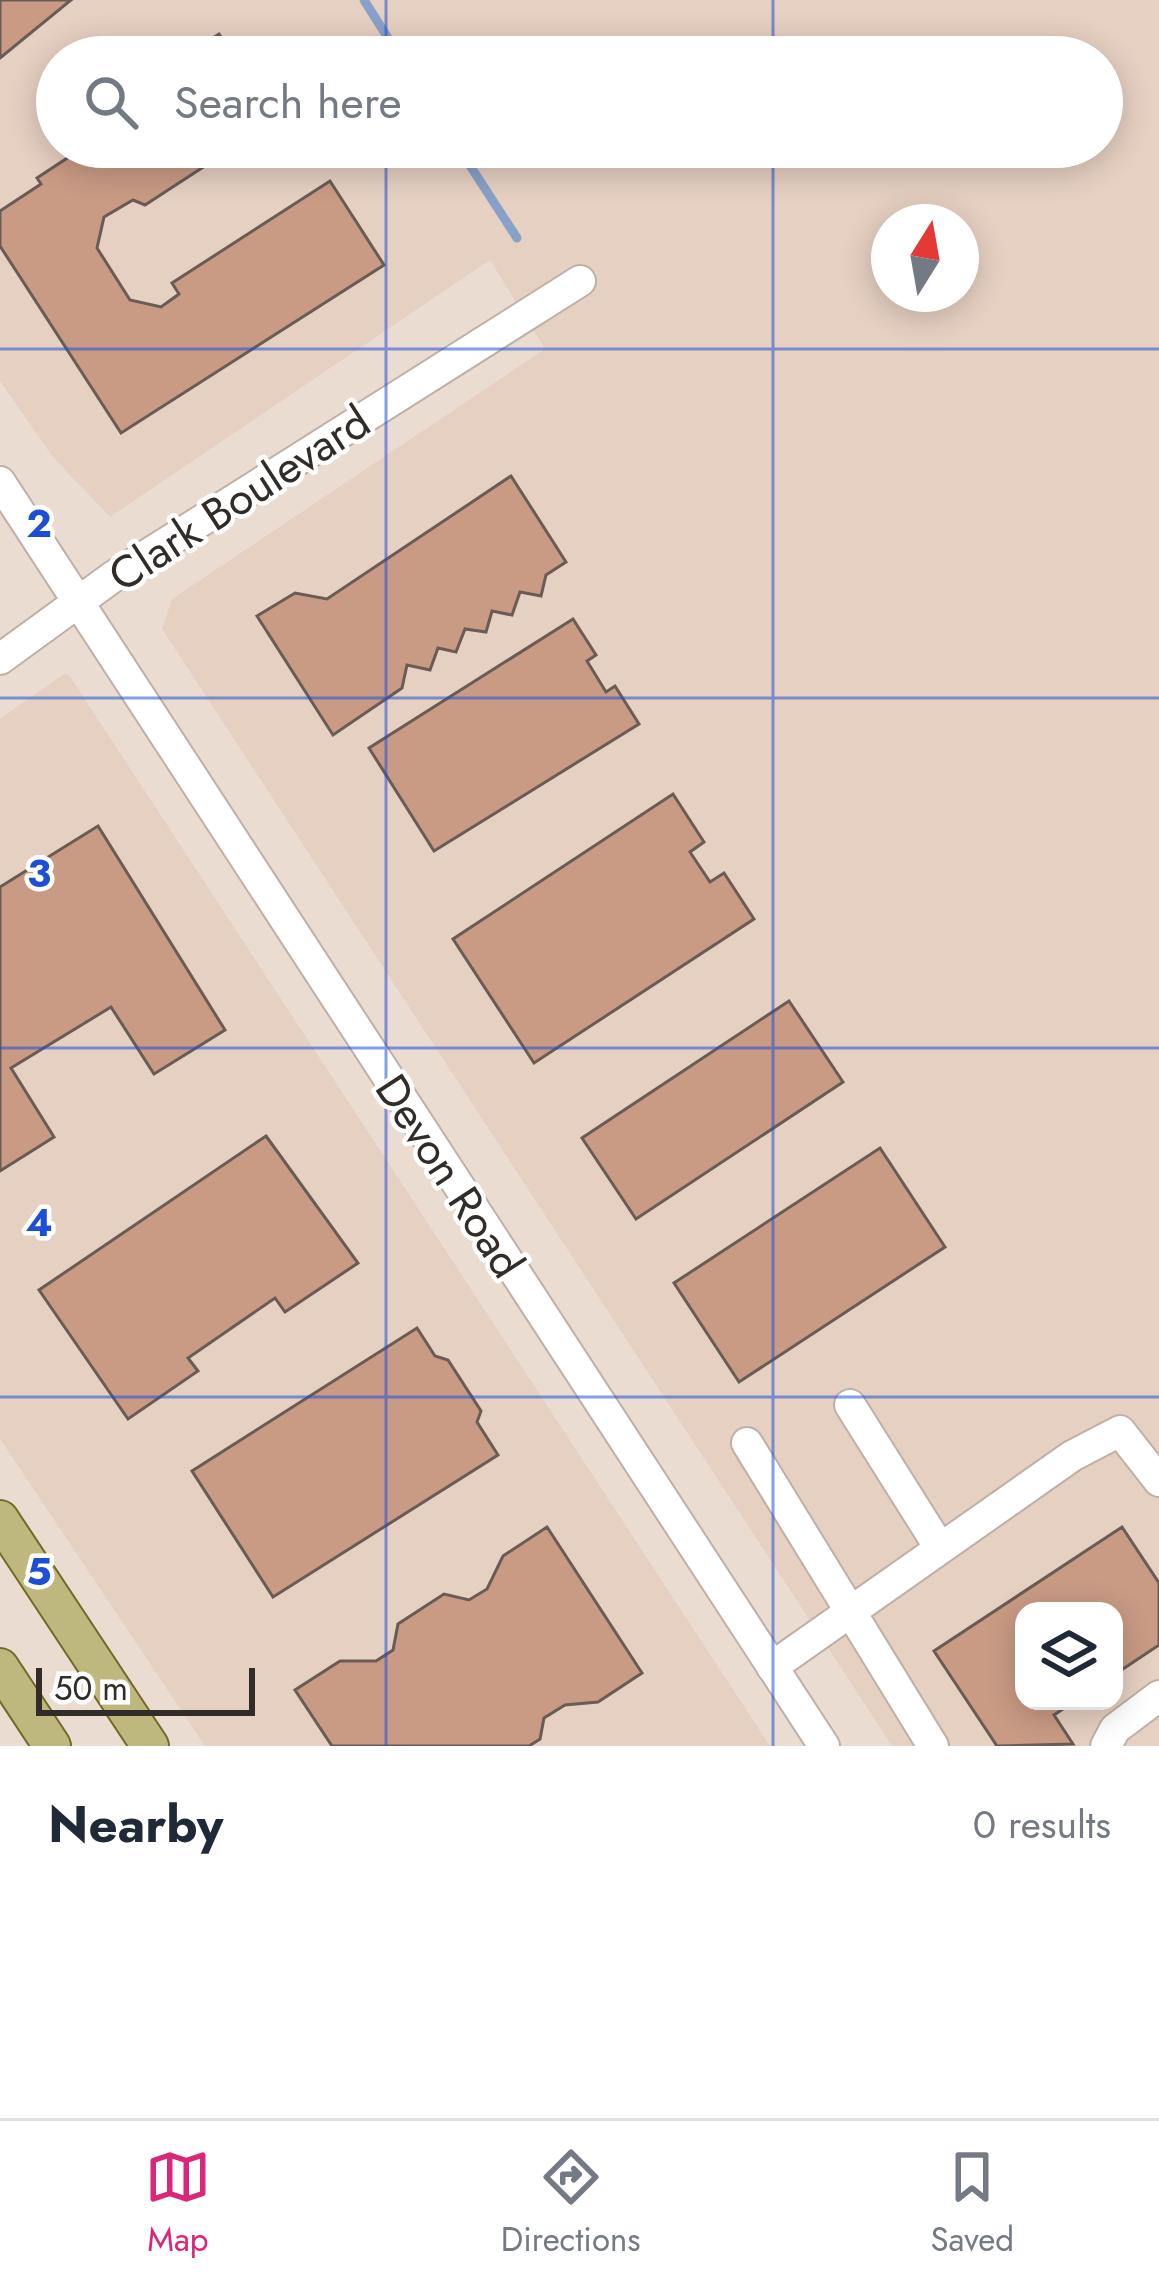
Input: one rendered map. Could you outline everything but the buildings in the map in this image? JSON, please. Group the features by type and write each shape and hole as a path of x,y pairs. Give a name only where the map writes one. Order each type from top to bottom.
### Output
{"main road":[{"path":"0,1519 150,1746"},
{"path":"0,1667 52,1746"}],"street":[{"name":"Clark Boulevard","path":"0,659 114,575 580,281"},
{"name":"Devon Road","path":"0,482 824,1746"},
{"path":"850,1405 940,1548"},
{"path":"772,1667 1072,1456 1120,1431 1159,1481"},
{"path":"746,1443 933,1746"},
{"path":"1106,1746 1115,1729 1159,1696"}],"shaded area":[{"path":"0,0 1159,0 1159,1746 892,1746 162,629 172,599 545,349 490,260 110,517 52,456 0,381"},
{"path":"69,675 770,1746 205,1746 0,1439 0,719"}],"waterway":[{"path":"364,0 387,36"},
{"path":"472,168 517,238"}]}
